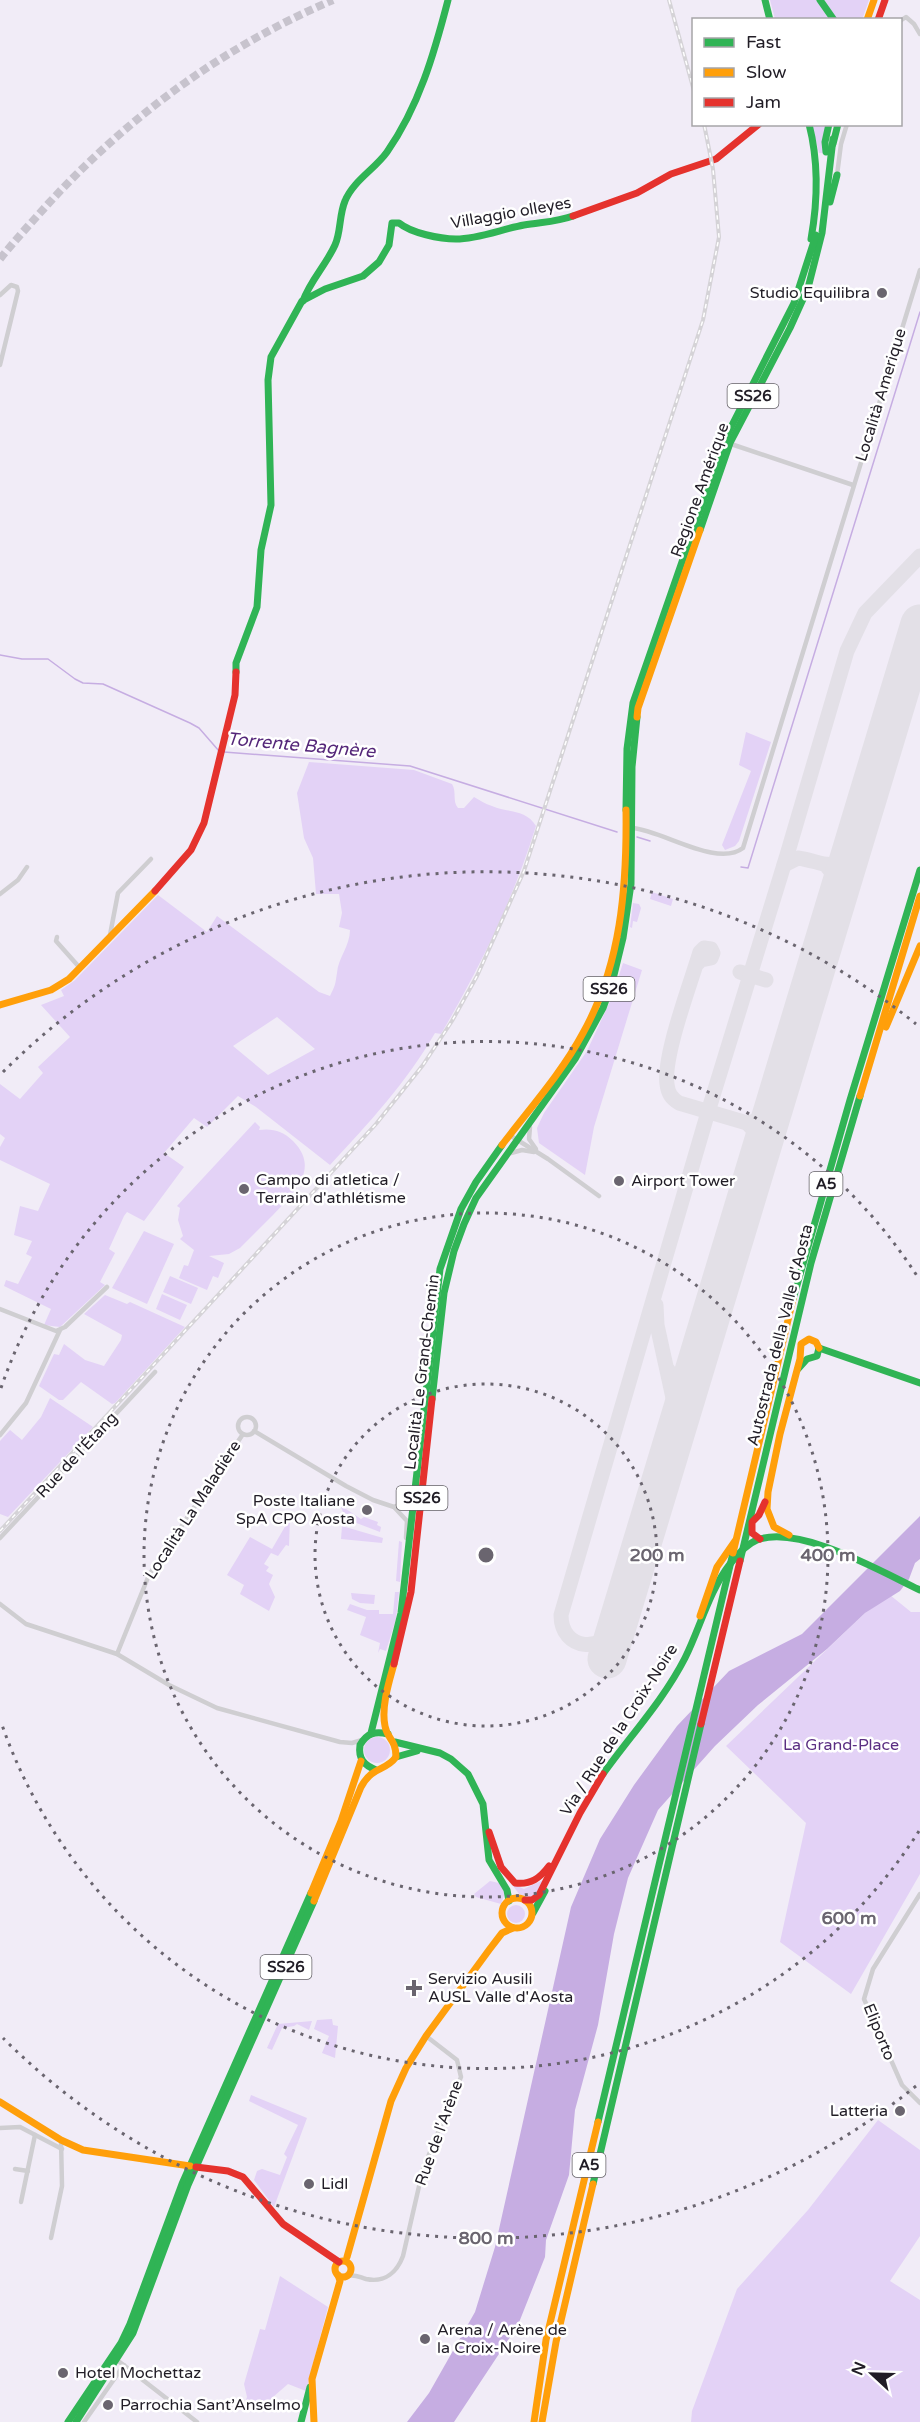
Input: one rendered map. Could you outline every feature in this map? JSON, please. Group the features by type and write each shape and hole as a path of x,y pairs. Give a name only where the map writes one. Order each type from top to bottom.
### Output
{"main road":[{"path":"0,1005 51,990 69,979 171,874 191,850 204,823 235,695 236,663 250,630 260,590 261,550 271,505 269,369 293,314 335,245 345,200 358,182 386,153 416,101 433,58 448,0"},
{"path":"765,0 770,18"},
{"path":"820,0 833,18"},
{"path":"868,18 874,0"},
{"path":"879,18 885,0"},
{"name":"Villaggio olleyes","path":"303,301 326,289 363,276 379,262 389,245 392,223 399,223 406,229 420,233 456,239 524,225 561,221 637,193 671,174 716,159 757,126"},
{"path":"803,279 812,234 816,185 816,153 809,126"},
{"path":"803,279 817,233 826,152 825,141 833,126"},
{"name":"Regione Amérique","path":"629,840 632,828 633,745 638,708 727,442 789,331 808,288 819,247 834,126"},
{"path":"819,247 827,228 837,175"},
{"name":"Regione Amérique","path":"629,840 624,761 633,703 727,442 751,385 775,344 803,279"},
{"name":"Località Le Grand-Chemin","path":"371,1733 401,1613 440,1269 461,1208 481,1176 532,1119 575,1059 603,1008 615,972 628,911 632,873 629,840"},
{"name":"Località Le Grand-Chemin","path":"388,1734 384,1722 385,1707 408,1616 446,1280 457,1238 476,1198 503,1159 514,1137 567,1061 588,1025 610,964 622,903 629,840"},
{"name":"A5","path":"542,2422 556,2342 652,1908 744,1501 792,1302 920,870"},
{"name":"A5","path":"855,1112 920,896"},
{"name":"A5","path":"855,1112 891,1013 920,946"},
{"name":"Autostrada della Valle d'Aosta","path":"652,1908 811,1263 855,1112"},
{"path":"804,1357 799,1346 804,1340 814,1341 818,1352"},
{"path":"920,1383 837,1356 818,1352 804,1357 795,1373 768,1492 767,1509 774,1527 920,1590"},
{"path":"768,1492 757,1517 752,1522 751,1528 754,1535 760,1539 769,1536 798,1538"},
{"path":"757,1517 765,1516 770,1519"},
{"path":"769,1536 774,1527"},
{"name":"Via / Rue de la Croix-Noire","path":"696,1634 711,1575 719,1559 751,1528"},
{"name":"Via / Rue de la Croix-Noire","path":"523,1899 532,1900 539,1894 584,1805 617,1753 672,1681 696,1634 721,1574 740,1553 760,1539"},
{"path":"422,1750 396,1757 387,1767 376,1770 362,1761 359,1753 362,1740 371,1733 379,1732 388,1734 395,1742 436,1752 452,1759 470,1774 480,1794 492,1853 498,1869 508,1885 531,1906 533,1914 526,1926 502,1933"},
{"path":"395,1742 396,1757"},
{"name":"SS26","path":"193,2166 314,1886 341,1821 362,1761"},
{"name":"SS26","path":"68,2422 116,2351 130,2324 167,2222 304,1927 359,1790 368,1775 376,1770"},
{"path":"488,1830 501,1867 515,1883 533,1882 540,1878 556,1858"},
{"path":"301,2422 392,2099 406,2068 426,2036 502,1933 504,1921 502,1912 509,1901 507,1891 491,1868 487,1848 488,1830"},
{"name":"Via / Rue de la Croix-Noire","path":"533,1914 564,1841"},
{"path":"509,1901 523,1899"},
{"name":"A5","path":"534,2422 546,2340 652,1908"},
{"path":"504,1921 513,1928"},
{"path":"0,2102 62,2140 84,2150 228,2171 243,2177 283,2224 344,2269"},
{"path":"76,2422 117,2360 143,2310 193,2166"},
{"path":"312,2379 314,2422"}],"street":[{"path":"902,20 906,17 920,34"},
{"path":"837,175 841,144 846,126"},
{"name":"Località Amerique","path":"632,828 649,831 712,853 729,854 743,848 920,270"},
{"path":"0,295 11,285 17,287 18,291 0,365"},
{"path":"727,442 853,485"},
{"path":"110,938 118,893 150,859"},
{"path":"0,894 18,880 27,867"},
{"path":"57,937 56,941 80,968"},
{"path":"532,1119 529,1138 540,1154"},
{"path":"514,1137 599,1196"},
{"path":"503,1159 516,1150 530,1150 540,1154"},
{"path":"0,1435 26,1403 60,1330 107,1287"},
{"path":"0,1309 46,1329 60,1330"},
{"name":"Rue de l'Étang","path":"0,1538 155,1372"},
{"path":"246,1418 254,1420 256,1426 254,1431 250,1434 243,1434 238,1426 241,1420 246,1418"},
{"name":"Località La Maladière","path":"254,1431 346,1486 373,1500 394,1507"},
{"name":"Località La Maladière","path":"117,1654 149,1575 243,1434"},
{"path":"407,1562 405,1554 407,1521 394,1507 407,1501 416,1475"},
{"path":"0,1604 26,1624 117,1654 169,1685 217,1708 347,1743 359,1753"},
{"path":"347,1743 362,1740"},
{"name":"Eliporto","path":"920,1894 873,1970 864,1999 902,2085 920,2103"},
{"name":"Rue de l'Arène","path":"344,2269 369,2280 390,2276 398,2268 423,2169 461,2077 458,2060 426,2036"},
{"path":"0,2128 20,2127 62,2150"},
{"path":"21,2202 35,2134"},
{"path":"51,2238 62,2186 62,2140"},
{"path":"15,2169 28,2172"},
{"path":"117,2360 197,2422"},
{"path":"84,2422 124,2365"}],"green space":[{"path":"770,0 818,0 831,18 775,18"},
{"path":"824,0 869,0 863,18 836,18"},
{"path":"812,126 826,126 823,153 819,153"},
{"path":"746,732 771,742 739,841 735,846 725,850 722,845 751,771 739,765"},
{"path":"309,762 414,770 452,784 458,808 464,808 474,797 489,805 522,814 536,826 517,880 494,933 441,1034 435,1033 412,1069 373,1118 330,1165 256,1107 238,1096 207,1127 194,1118 164,1153 184,1167 144,1221 127,1212 124,1216 109,1249 115,1253 100,1282 105,1285 60,1327 44,1325 51,1309 4,1286 6,1280 18,1284 32,1257 26,1254 32,1241 14,1235 20,1206 38,1211 50,1184 0,1160 0,1147 5,1138 0,1134 0,1084 20,1099 43,1073 38,1067 70,1037 41,1005 64,996 61,990 74,981 158,895 207,932 217,916 319,992 330,996 350,930 339,927 342,913 339,894 316,894 313,858 304,838 297,793","holes":["277,1017 315,1049 268,1075 233,1046"]},
{"path":"652,892 673,899 671,906 650,899"},
{"path":"633,903 639,904 641,908 637,922 633,921 632,928 630,927"},
{"path":"623,963 642,970 594,1127 585,1175 539,1143 537,1128 544,1113 587,1051 612,997"},
{"name":"Campo di atletica / Terrain d'athlétisme","path":"255,1122 260,1127 259,1130 277,1131 293,1141 301,1151 304,1171 296,1190 240,1248 229,1254 209,1256 224,1263 218,1278 213,1276 207,1290 179,1278 184,1265 188,1266 194,1250 180,1239 183,1236 178,1220 180,1208 177,1206"},
{"path":"144,1231 174,1244 147,1304 112,1288"},
{"path":"170,1276 198,1288 191,1304 163,1292"},
{"path":"162,1294 187,1305 180,1320 156,1309"},
{"path":"105,1295 127,1304 130,1302 185,1327 115,1403 112,1404 81,1382 63,1400 59,1400 39,1386 54,1354 59,1355 64,1344 85,1360 104,1366 121,1340 122,1335 84,1314"},
{"path":"50,1398 93,1427 8,1517 0,1514 0,1441 10,1430 22,1440 41,1417"},
{"path":"340,1505 361,1519 364,1517 378,1522 377,1525 381,1527 380,1532 346,1519"},
{"path":"290,1518 289,1546 286,1545 278,1556 271,1553 264,1564 269,1567 266,1571 273,1575 269,1584 275,1597 269,1611 240,1594 244,1585 227,1575 250,1537 272,1549"},
{"path":"342,1526 383,1538 382,1543 341,1539"},
{"path":"399,1541 402,1542 400,1582 396,1581"},
{"path":"395,1592 399,1592 396,1619 386,1651 380,1649 378,1653 380,1643 360,1635 366,1617 347,1610 350,1604 367,1610 379,1610 379,1614 393,1614"},
{"path":"351,1593 375,1595 374,1604 360,1603 352,1599"},
{"name":"La Grand-Place","path":"890,1595 911,1612 920,1612 920,1874 851,1994 780,1942 806,1823 726,1746 865,1613"},
{"path":"377,1737 386,1741 390,1750 386,1759 377,1763 368,1759 364,1750 368,1741"},
{"path":"543,1880 539,1890 530,1898 519,1894 511,1883 524,1889"},
{"path":"490,1881 499,1883 505,1893 501,1904 476,1897 474,1894"},
{"path":"512,1905 520,1905 525,1910 523,1921 512,1923 507,1918 507,1910"},
{"path":"332,2019 333,2025 338,2026 335,2058 322,2053 329,2036 314,2029 317,2020"},
{"path":"312,2021 309,2030 297,2024 282,2028 272,2050 267,2048 278,2024"},
{"path":"251,2095 307,2118 274,2207 254,2180 257,2171 262,2169 280,2175 287,2157 284,2154 298,2125 249,2101"},
{"path":"878,2120 920,2150 920,2236 890,2281 920,2300 920,2422 691,2422 692,2411 737,2289 808,2210"},
{"path":"280,2276 328,2307 306,2391 288,2384 258,2410 252,2411 244,2405 247,2397 244,2384 260,2329 265,2330"}],"shaded area":[{"path":"920,1516 920,1559 915,1563 909,1579 900,1591 865,1613 827,1649 758,1705 715,1746 658,1810 628,1878 614,1934 598,2025 575,2110 569,2175 546,2240 545,2257 518,2325 454,2422 407,2422 429,2393 475,2312 495,2247 571,1907 600,1839 634,1785 677,1726 729,1671 802,1634"}],"waterway":[{"path":"741,867 748,868 920,312"},
{"name":"Torrente Bagnère","path":"0,655 22,659 48,659 83,683 103,684 190,723 199,728 219,751"},
{"name":"Torrente Bagnère","path":"224,752 410,766 617,832"},
{"path":"637,837 650,841"}],"taxiway":[{"path":"619,1622 604,1640 594,1644 584,1644 575,1642 568,1636 563,1627 561,1615 708,1112 847,651 865,613 920,556"},
{"path":"784,865 798,858 822,864 834,864 846,856 853,847"},
{"path":"826,865 837,879 838,895"},
{"path":"696,965 701,960 711,958 713,953 711,949 704,948 700,952 679,1019 669,1056 668,1090 679,1103 747,1123 758,1135 761,1149"},
{"path":"740,972 766,980"},
{"path":"747,1123 763,1119 775,1105"},
{"path":"656,1305 657,1325 673,1398 674,1440"},
{"path":"668,1370 674,1379 680,1380 686,1380 694,1371"}],"runway":[{"path":"607,1659 920,624"}],"tunnel":[{"path":"0,259 79,172 145,113 216,62 253,39 333,0"}],"railway":[{"path":"669,0 692,84"},
{"path":"0,1531 376,1124 423,1065 452,1021 477,976 524,871 703,320 719,237 713,169 704,126"}],"traffic: fast":[{"path":"303,301 335,245 343,206 349,194 387,152 417,98 431,60 448,0"},
{"path":"765,0 770,18"},
{"path":"820,0 833,18"},
{"path":"809,126 815,153 816,182 811,239"},
{"path":"826,152 825,142 829,126"},
{"path":"833,144 838,126"},
{"path":"700,530 730,443 790,328 808,288 822,233 833,139"},
{"path":"830,202 837,175"},
{"path":"236,672 236,663 257,607 261,550 271,505 268,380 271,357 302,301 325,289 363,276 379,262 389,245 392,223 399,223 426,235 456,239 573,216"},
{"path":"626,810 627,749 633,703 724,441 794,303 816,235"},
{"path":"432,1399 444,1293 454,1251 464,1224 476,1198 575,1059 603,1008 612,983 623,938 631,884 632,767 637,717"},
{"path":"793,1299 850,1100 920,870"},
{"path":"740,1561 811,1263 860,1096"},
{"path":"371,1733 401,1613 440,1269 461,1209 476,1182 502,1145"},
{"path":"819,1348 920,1383"},
{"path":"798,1369 807,1359 817,1356 819,1348"},
{"path":"603,1774 657,1704 676,1674 710,1598 730,1564 753,1542 775,1537 817,1544 863,1562 920,1590"},
{"path":"598,2122 733,1553"},
{"path":"593,2184 701,1724"},
{"path":"376,1770 363,1761 360,1745 372,1734 388,1734"},
{"path":"395,1742 440,1753 451,1759 468,1774 483,1804 489,1860 507,1890 509,1901"},
{"path":"396,1757 417,1751"},
{"path":"533,1913 545,1891"},
{"path":"68,2422 121,2343 130,2324 182,2184 311,1893"},
{"path":"76,2422 133,2333 188,2185 314,1901"},
{"path":"301,2422 310,2387"}],"traffic: slow":[{"path":"868,18 874,0"},
{"path":"637,717 638,708 700,530"},
{"path":"502,1145 555,1077 574,1048 596,1007 606,980 614,953 623,896 626,810"},
{"path":"0,1005 51,990 69,979 155,891"},
{"path":"860,1096 920,896"},
{"path":"886,1027 920,946"},
{"path":"733,1553 793,1299"},
{"path":"789,1535 774,1527 767,1509 768,1492 780,1434 800,1359 801,1344 809,1339 816,1342 819,1348"},
{"path":"700,1616 717,1567 735,1541"},
{"path":"314,1901 361,1787 370,1775 388,1765 396,1757 395,1746 386,1730 384,1719 386,1695 394,1664"},
{"path":"311,1893 341,1821 361,1761"},
{"path":"517,1898 528,1902 532,1913 528,1924 517,1928 506,1924 502,1913 506,1902 517,1898"},
{"path":"347,2257 391,2101 406,2068 426,2036 489,1950 502,1933 513,1928"},
{"path":"0,2102 61,2140 83,2150 190,2166"},
{"path":"534,2422 546,2340 598,2122"},
{"path":"542,2422 556,2342 593,2184"},
{"path":"343,2261 349,2263 351,2269 349,2275 343,2277 337,2275 335,2269 337,2263 343,2261"},
{"path":"314,2422 312,2379 340,2281 338,2275"}],"traffic: jam":[{"path":"879,18 885,0"},
{"path":"573,216 637,193 671,174 716,159 757,126"},
{"path":"155,891 191,850 204,823 235,695 236,672"},
{"path":"394,1664 411,1592 432,1399"},
{"path":"760,1539 752,1533 752,1522 759,1515 765,1502"},
{"path":"701,1724 740,1561"},
{"path":"525,1900 532,1900 539,1895 580,1813 603,1774"},
{"path":"489,1832 501,1867 515,1883 535,1880 549,1866"},
{"path":"196,2167 228,2171 243,2177 283,2224 339,2262"}],"place":[{"name":"Studio Equilibra","path":"882,293"},
{"name":"Airport Tower","path":"619,1181"},
{"name":"Campo di atletica / Terrain d'athlétisme","path":"244,1189"},
{"name":"Poste Italiane SpA CPO Aosta","path":"367,1510"},
{"name":"Servizio Ausili AUSL Valle d'Aosta","path":"414,1988"},
{"name":"Latteria","path":"900,2111"},
{"name":"Lidl","path":"309,2184"},
{"name":"Arena / Arène de la Croix-Noire","path":"425,2339"},
{"name":"Hotel Mochettaz","path":"63,2373"},
{"name":"Parrochia Sant’Anselmo","path":"108,2405"}]}
